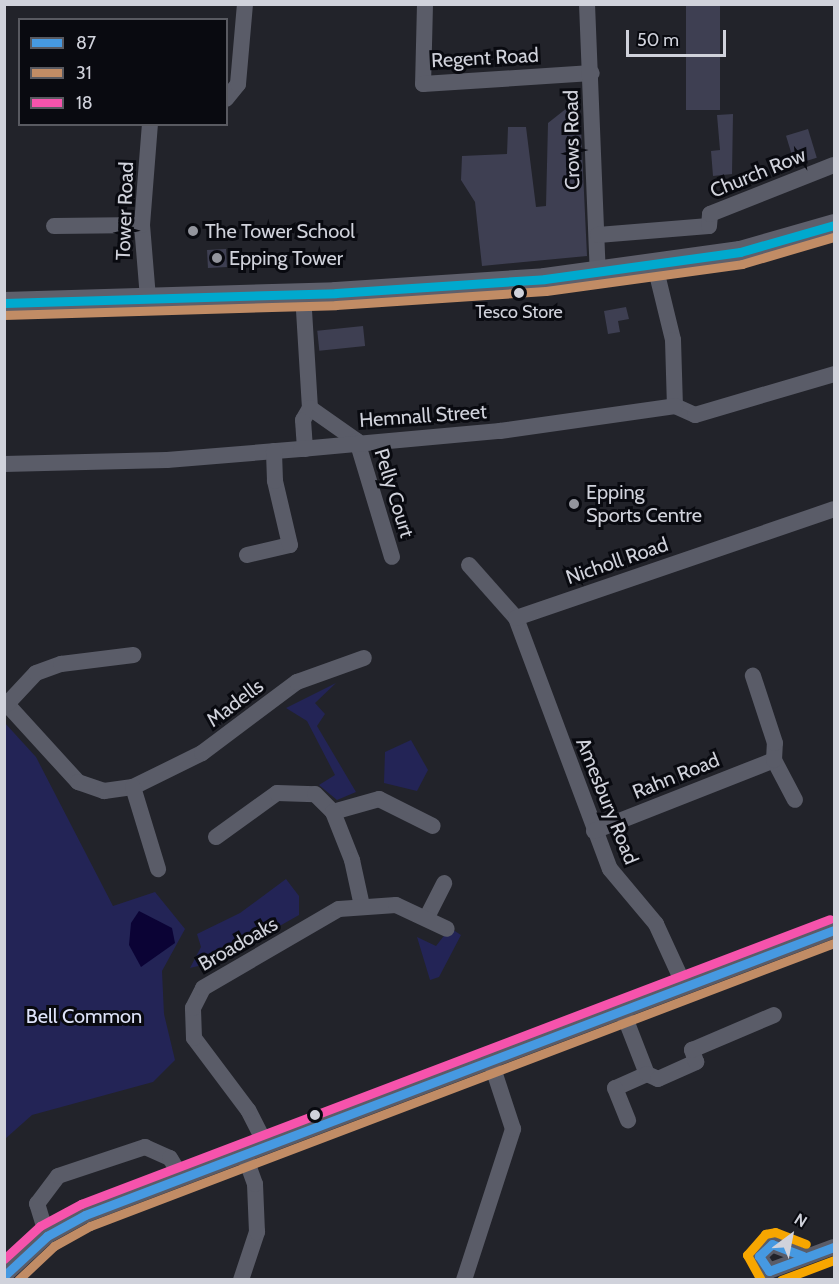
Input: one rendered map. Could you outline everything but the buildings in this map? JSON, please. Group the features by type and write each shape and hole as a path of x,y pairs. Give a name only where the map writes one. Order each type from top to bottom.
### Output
{"main road":[{"path":"4,303 303,294 598,273 740,252 834,225"}],"street":[{"path":"228,96 238,84 245,4"},
{"name":"Regent Road","path":"425,4 423,84 592,73"},
{"name":"Crows Road","path":"587,4 592,73 598,273"},
{"name":"Tower Road","path":"148,298 141,225 150,126"},
{"name":"Church Row","path":"598,235 709,226 710,214 834,165"},
{"path":"54,226 141,225"},
{"path":"655,266 673,340 675,406"},
{"path":"303,294 310,408 303,420 305,449"},
{"name":"Hemnall Street","path":"4,464 274,452 357,441 500,431 675,406 695,415 834,374"},
{"path":"310,408 357,441"},
{"name":"Pelly Court","path":"357,441 392,557"},
{"path":"247,555 290,545 274,452"},
{"name":"Nicholl Road","path":"516,618 834,509"},
{"path":"469,565 516,618"},
{"name":"Amesbury Road","path":"516,618 594,831 620,886 656,924 684,985"},
{"path":"6,703 36,673 61,664 134,655"},
{"name":"Madells","path":"6,703 78,782 104,791 133,787 202,753 297,682 364,658"},
{"path":"753,676 775,743 774,760 795,800"},
{"name":"Rahn Road","path":"594,831 774,760"},
{"path":"133,787 158,869"},
{"path":"216,837 284,790 315,794 333,812 352,860 362,906"},
{"path":"333,812 378,799 433,826"},
{"path":"427,917 444,883"},
{"name":"Broadoaks","path":"266,1145 248,1110 197,1047 192,1030 196,997 213,979 286,943 315,920 362,906 396,905 427,917 447,928"},
{"path":"4,1276 47,1236 85,1215 684,985 834,930"},
{"path":"622,1010 647,1074 658,1079 696,1062 692,1050 774,1015"},
{"path":"464,1280 511,1148 511,1116 490,1059"},
{"path":"628,1120 615,1088 647,1074"},
{"path":"47,1236 37,1204 58,1176 145,1148 170,1158 182,1178"},
{"path":"241,1280 257,1232 255,1184 244,1154"},
{"path":"803,1256 834,1247"}],"green space":[{"path":"336,683 315,703 325,714 317,726 356,792 337,800 319,785 335,775 307,721 286,708"},
{"name":"Bell Common","path":"4,722 36,757 113,906 155,892 185,929 162,971 164,1014 175,1060 153,1082 32,1115 5,1139"},
{"path":"411,740 428,770 417,791 384,783 385,752"},
{"path":"286,879 299,896 299,915 234,952 235,957 190,968 201,947 197,934 240,913"},
{"path":"450,928 461,935 439,977 430,980 417,937 436,946"}],"shaded area":[{"path":"139,911 172,928 175,943 141,967 129,945 131,923"}],"transit line":[{"path":"4,303 336,293 545,279 740,252 834,225"},
{"name":"31","path":"4,315 336,305 546,291 742,264 834,237"},
{"name":"18","path":"4,1259 40,1226 81,1204 830,919"},
{"name":"87","path":"4,1276 47,1236 85,1215 834,930"},
{"name":"31","path":"18,1280 54,1246 90,1226 834,943"},
{"path":"761,1280 747,1255 765,1234 775,1232 806,1244"},
{"name":"87","path":"803,1256 772,1244 759,1256 769,1271 834,1247"},
{"path":"781,1280 834,1260"}],"place":[{"name":"The Tower School","path":"193,231"},
{"name":"Epping Tower","path":"217,258"},
{"name":"Tesco Store","path":"519,293"},
{"name":"Epping Sports Centre","path":"574,504"}]}
